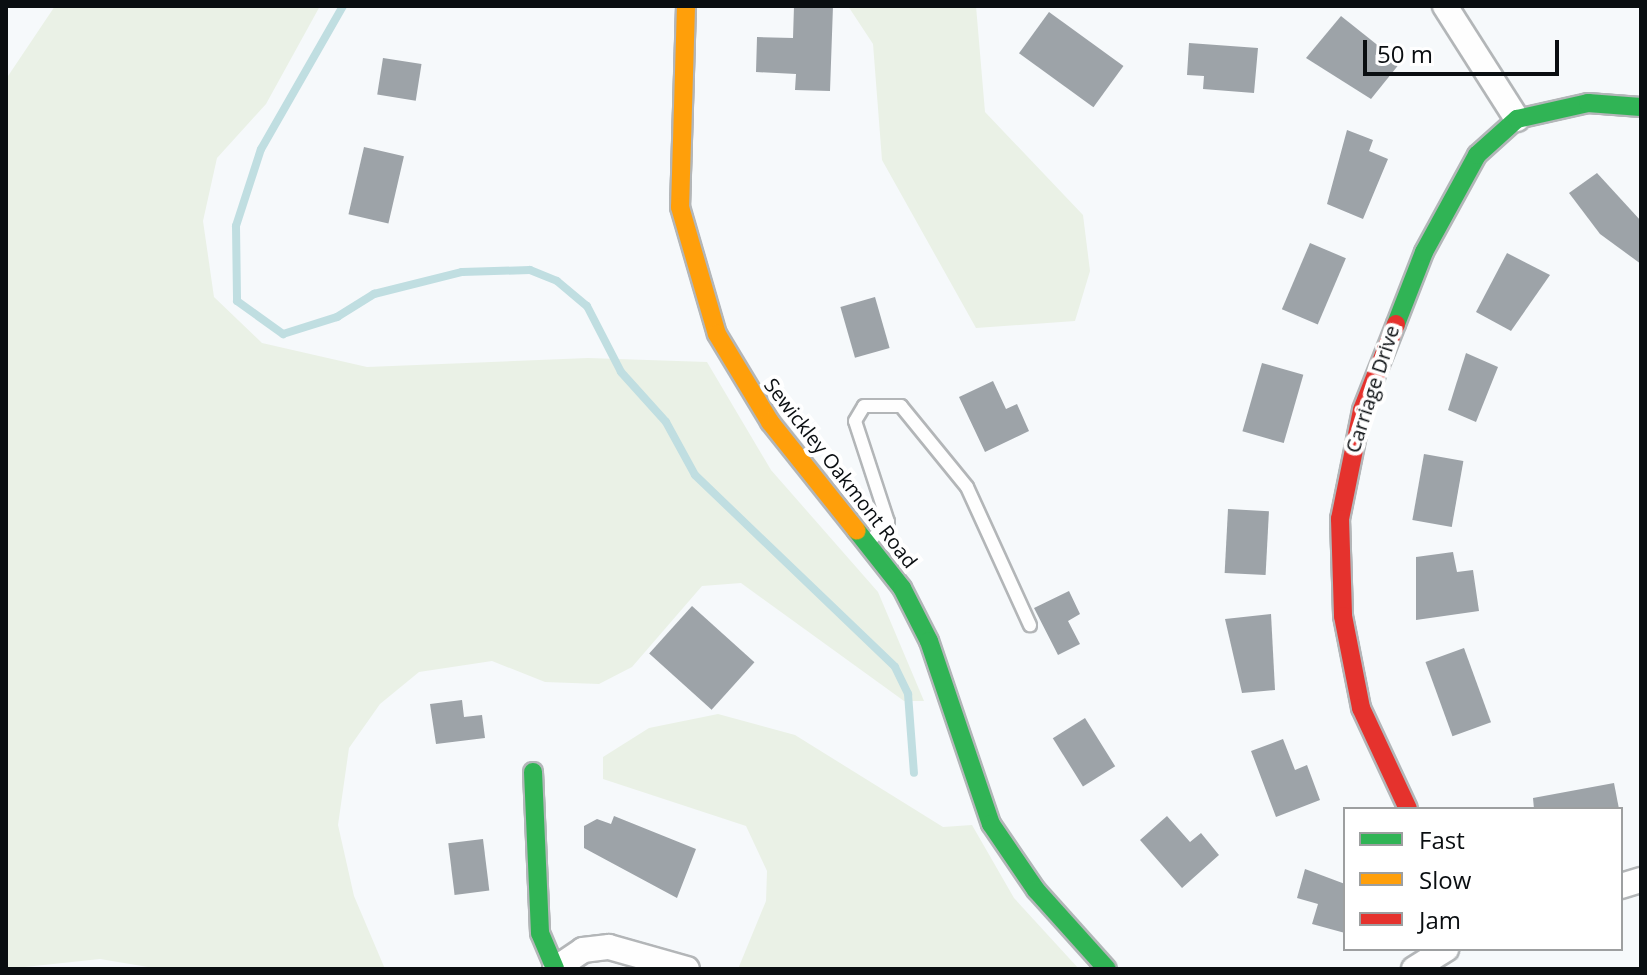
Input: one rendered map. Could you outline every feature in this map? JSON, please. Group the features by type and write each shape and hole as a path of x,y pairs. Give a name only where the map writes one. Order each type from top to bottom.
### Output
{"main road":[{"name":"Sewickley Oakmont Road","path":"686,6 678,170 685,239 704,301 756,401 869,543 929,641 991,824 1036,890 1107,969"},
{"name":"Carriage Drive","path":"1407,807 1361,708 1350,659 1341,567 1344,479 1362,410 1424,252 1477,155 1517,119 1588,103 1641,107"},
{"path":"533,772 540,933 555,969"}],"street":[{"path":"1445,6 1517,119"},
{"path":"555,969 583,950 609,947 687,969"},
{"path":"1414,969 1443,951"}],"lane":[{"path":"869,543 888,522 855,421 864,406 901,406 967,487 1030,625"}],"shaded area":[{"path":"55,6 320,6 266,104 217,158 203,221 214,297 262,343 367,367 588,358 707,362 771,470 878,592 924,701 904,701 741,583 702,586 632,667 599,684 545,682 492,661 419,672 380,704 349,748 338,825 354,896 385,969 160,969 100,959 6,969 6,79"},
{"path":"848,6 976,6 985,112 1083,215 1090,271 1075,321 976,328 882,160 873,44"},
{"path":"718,714 795,735 943,827 972,825 1014,898 1079,969 738,969 766,901 767,871 746,826 603,779 603,757 649,728"}],"building":[{"path":"794,6 833,6 830,91 795,90 796,74 756,72 757,37 793,38"},
{"path":"1049,12 1123,66 1093,107 1019,53"},
{"path":"1341,16 1400,63 1371,99 1306,58"},
{"path":"1189,43 1258,48 1254,93 1203,89 1204,76 1187,75"},
{"path":"383,58 422,64 416,101 377,95"},
{"path":"1347,130 1373,140 1369,151 1388,159 1363,219 1327,204"},
{"path":"364,147 404,156 388,223 348,214"},
{"path":"1597,173 1641,221 1641,264 1600,234 1569,193"},
{"path":"1310,243 1346,258 1318,325 1282,309"},
{"path":"1507,253 1550,275 1511,331 1476,312"},
{"path":"875,297 890,348 855,358 840,307"},
{"path":"1466,353 1498,367 1476,422 1448,410"},
{"path":"1262,363 1303,375 1284,443 1242,431"},
{"path":"993,381 1006,409 1017,404 1029,431 985,452 959,397"},
{"path":"1424,454 1463,461 1452,527 1412,520"},
{"path":"1228,509 1269,511 1266,575 1225,573"},
{"path":"1453,552 1457,572 1473,570 1479,611 1416,620 1416,557"},
{"path":"1069,591 1080,614 1068,621 1080,644 1058,655 1034,608"},
{"path":"692,606 754,662 712,710 649,654"},
{"path":"1271,614 1275,690 1242,693 1225,619"},
{"path":"1464,648 1491,722 1452,736 1425,662"},
{"path":"462,700 464,717 482,715 485,738 436,744 430,704"},
{"path":"1085,718 1115,766 1083,786 1053,738"},
{"path":"1283,739 1295,770 1307,765 1320,800 1276,817 1251,751"},
{"path":"1614,783 1619,807 1534,807 1533,798"},
{"path":"614,816 696,849 677,898 584,848 584,826 597,819 611,824"},
{"path":"1167,816 1190,842 1201,833 1219,855 1182,888 1140,840"},
{"path":"483,839 489,891 455,895 448,843"},
{"path":"1305,869 1343,883 1343,932 1312,924 1318,904 1297,898"}],"waterway":[{"path":"343,6 261,149 236,226 237,301 283,334 337,317 374,294 462,272 530,270 557,281 587,306 621,372 666,422 695,475 895,667 908,694 914,773"}],"traffic: fast":[{"path":"1396,324 1424,252 1477,155 1517,119 1588,103 1641,107"},
{"path":"857,531 902,588 929,641 991,824 1036,890 1107,969"},
{"path":"533,772 540,933 555,969"}],"traffic: slow":[{"path":"686,6 680,207 717,334 770,422 857,531"}],"traffic: jam":[{"path":"1396,324 1362,410 1340,519 1343,616 1361,708 1407,807"}]}
